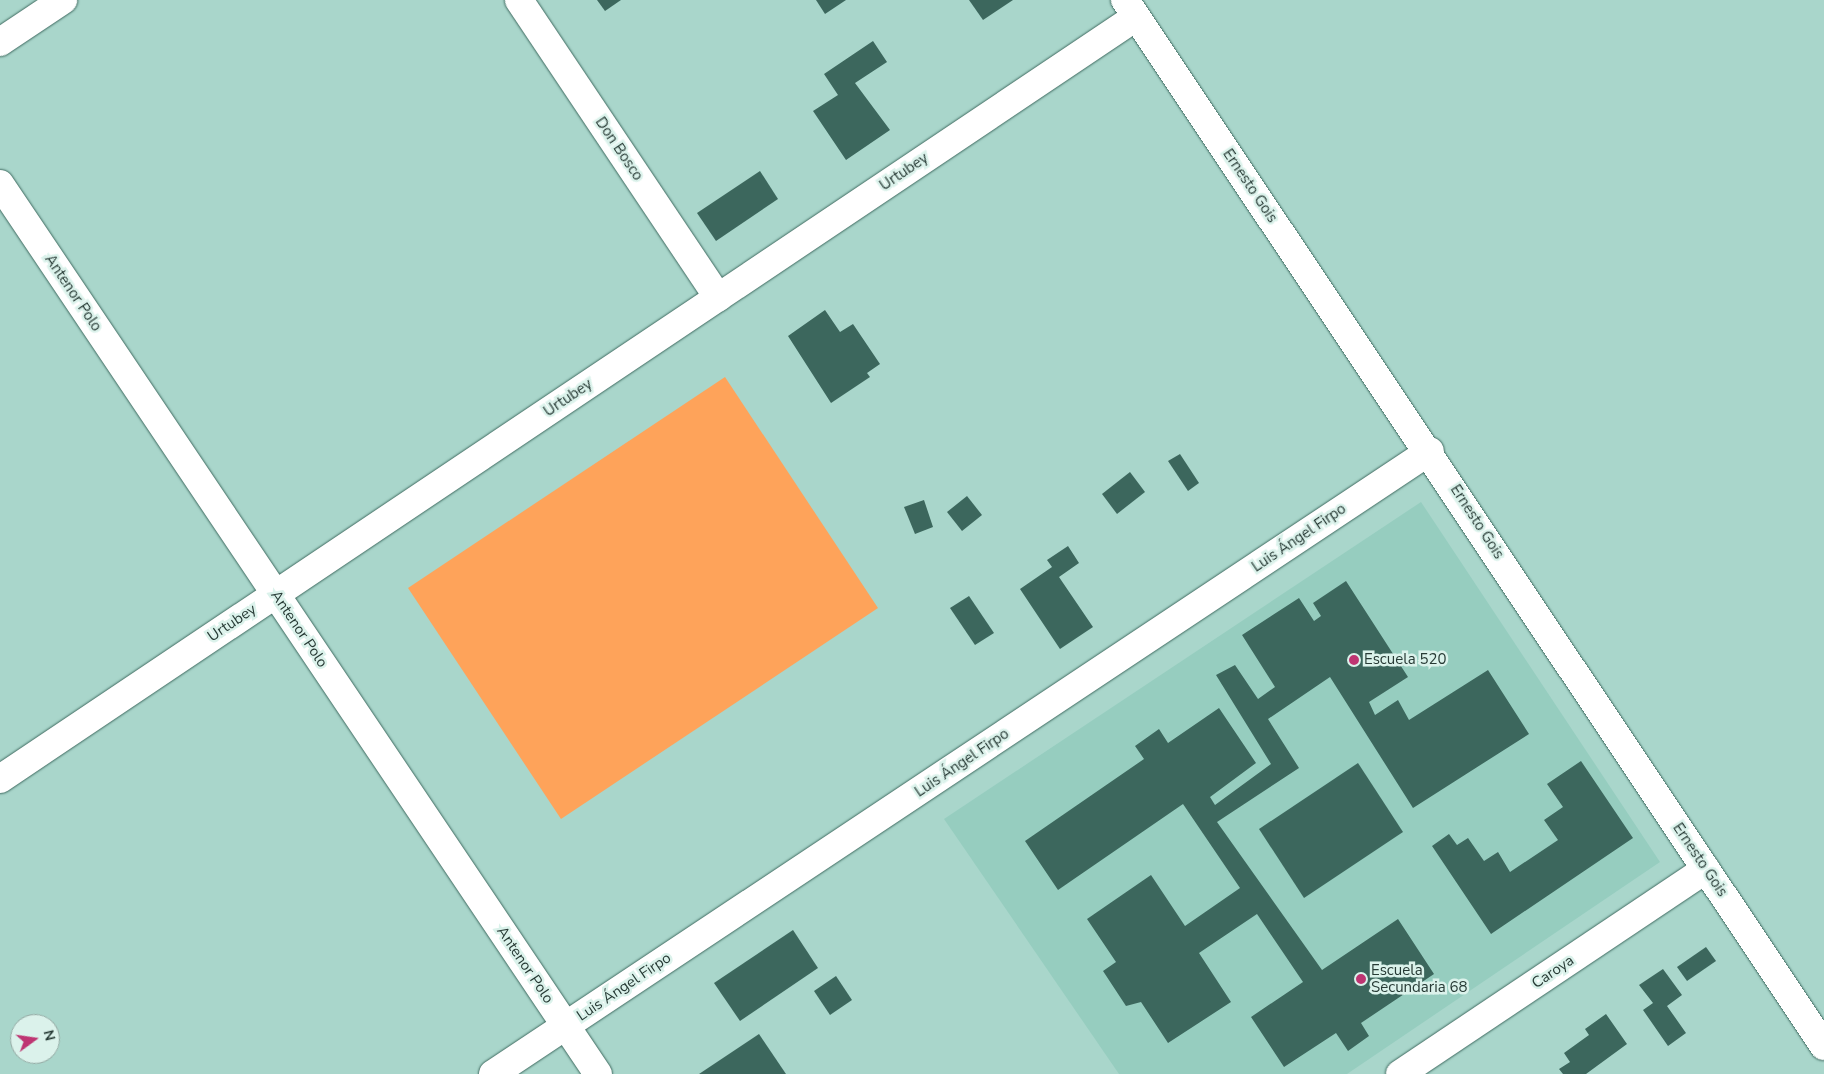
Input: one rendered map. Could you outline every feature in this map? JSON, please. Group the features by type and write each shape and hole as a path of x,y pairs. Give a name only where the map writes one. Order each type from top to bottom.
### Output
{"street":[{"path":"0,42 63,0"},
{"name":"Don Bosco","path":"519,0 718,297"},
{"name":"Urtubey","path":"0,779 718,297 1130,8"},
{"name":"Ernesto Gois","path":"1130,8 1430,451 1824,1046"},
{"name":"Antenor Polo","path":"0,184 598,1074"},
{"name":"Luis Ángel Firpo","path":"493,1074 1430,451"},
{"name":"Caroya","path":"1400,1074 1706,869"}],"shaded area":[{"path":"725,377 878,608 561,819 408,588"},
{"name":"Escuela 520","path":"1421,502 1660,862 1347,1074 1119,1074 944,819"}],"building":[{"path":"597,0 621,0 605,11"},
{"path":"816,0 846,0 825,14"},
{"path":"969,0 1013,0 983,20"},
{"path":"873,41 887,62 855,83 890,130 846,160 813,111 838,95 824,74"},
{"path":"760,171 778,199 716,241 697,213"},
{"path":"825,310 840,332 853,324 880,364 867,373 870,377 831,403 788,336"},
{"path":"1180,454 1199,483 1188,491 1168,461"},
{"path":"1130,472 1145,492 1117,514 1102,494"},
{"path":"967,496 982,515 962,531 947,512"},
{"path":"924,500 933,527 915,534 904,507"},
{"path":"1068,546 1079,563 1059,577 1093,627 1060,649 1020,589 1052,567 1047,560"},
{"path":"1346,581 1408,677 1369,702 1375,715 1398,700 1409,720 1488,670 1529,734 1413,808 1330,677 1268,719 1299,768 1217,822 1322,970 1398,919 1434,974 1361,1023 1369,1036 1348,1051 1336,1033 1284,1067 1251,1017 1303,982 1257,914 1199,953 1231,1002 1168,1043 1141,1002 1126,1006 1103,971 1116,962 1087,919 1151,875 1185,926 1240,888 1183,804 1058,890 1025,841 1144,759 1135,746 1159,729 1168,743 1219,708 1256,763 1210,797 1215,805 1271,764 1216,675 1235,665 1258,699 1275,687 1242,635 1299,598 1314,621 1321,616 1313,603"},
{"path":"969,596 994,633 975,645 950,608"},
{"path":"1581,761 1633,838 1491,934 1432,846 1449,834 1457,845 1468,838 1484,861 1498,852 1510,872 1558,840 1544,820 1563,807 1547,784"},
{"path":"1358,763 1403,832 1304,898 1259,829"},
{"path":"793,930 818,968 740,1021 714,983"},
{"path":"1706,947 1716,961 1687,981 1677,967"},
{"path":"1663,969 1682,995 1667,1006 1686,1033 1668,1046 1643,1010 1653,1003 1639,985"},
{"path":"836,976 852,1000 830,1015 814,991"},
{"path":"1606,1014 1627,1044 1586,1074 1563,1074 1559,1069 1570,1062 1564,1053 1589,1035 1585,1029"},
{"path":"759,1034 786,1074 699,1074"}],"place":[{"name":"Escuela 520","path":"1354,660"},
{"name":"Escuela Secundaria 68","path":"1361,979"}]}
